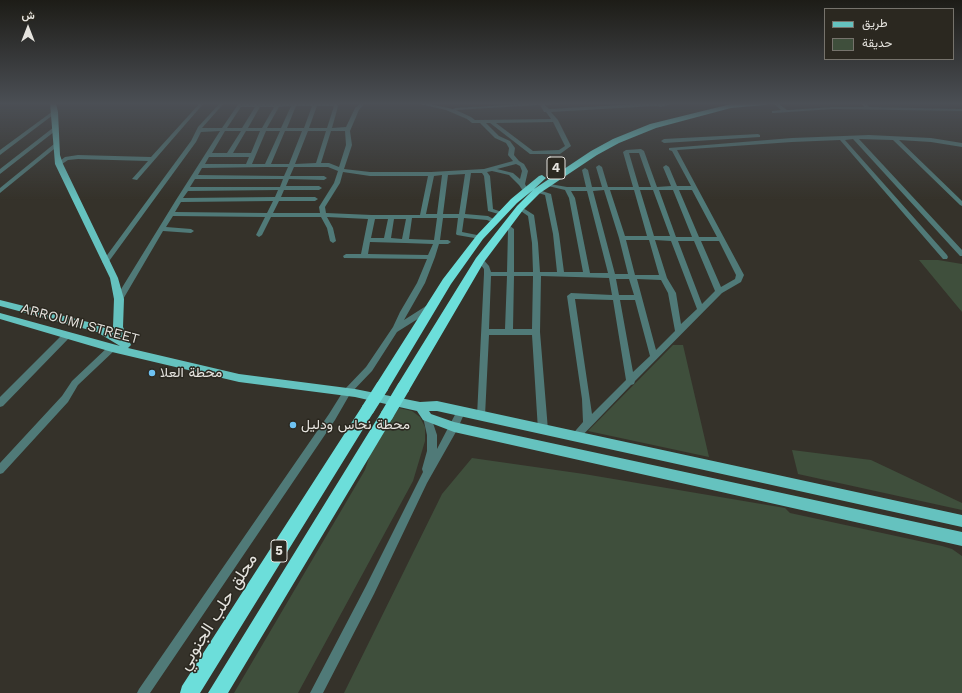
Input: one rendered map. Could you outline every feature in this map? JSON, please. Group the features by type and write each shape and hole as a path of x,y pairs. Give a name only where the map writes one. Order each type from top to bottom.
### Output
{"highway":[{"name":"4","path":"382,387 433,303 491,220 502,213 524,187 570,158 614,135"},
{"name":"4","path":"403,388 480,260 520,208 546,184 594,152 630,135"},
{"name":"محلق حلب الجنوبي","path":"189,693 382,387"},
{"name":"5","path":"217,693 403,388"}],"main road":[{"path":"56,135 59,164 114,278 119,299 118,327 125,345"},
{"name":"ARROUMI STREET","path":"0,304 100,329 143,355"},
{"name":"ARROUMI STREET","path":"0,316 112,348 143,355"},
{"path":"143,355 239,378 347,392 420,407 432,405 962,521"},
{"path":"420,407 427,417 454,427 962,538"}],"street":[{"path":"0,153 24,135"},
{"path":"0,172 47,135"},
{"path":"135,179 173,135"},
{"path":"105,262 197,135"},
{"path":"119,299 179,200 221,135"},
{"path":"229,155 242,135"},
{"path":"248,166 261,135"},
{"path":"267,166 282,135"},
{"path":"259,235 287,178 303,135"},
{"path":"318,165 327,135"},
{"path":"333,241 330,228 323,215 322,207 337,183 349,145 348,135"},
{"path":"495,135 508,142 512,148 511,155 522,165 525,171 524,187"},
{"path":"509,135 532,153 560,152 568,146 563,135"},
{"path":"729,136 736,145"},
{"path":"664,141 729,136 758,136"},
{"path":"841,138 945,257"},
{"path":"575,437 631,382 719,291 738,280 740,275 719,239 694,188 672,149 841,138 931,140 962,145"},
{"path":"855,138 962,254"},
{"path":"894,138 962,204"},
{"path":"0,191 56,145"},
{"path":"679,332 672,292 663,278 626,152 641,151 701,310"},
{"path":"208,155 252,155"},
{"path":"59,164 68,158 78,157 152,159"},
{"path":"201,166 329,165 341,170 370,174 388,172 430,174 468,171 484,172 517,162"},
{"path":"599,167 622,238 654,357"},
{"path":"666,167 719,291"},
{"path":"491,170 502,170 511,174 524,187"},
{"path":"585,170 612,276 631,382"},
{"path":"468,171 459,234 480,237"},
{"path":"0,172 7,173"},
{"path":"171,214 323,215 372,218 461,216 491,220 487,176 484,172"},
{"path":"14,173 22,174"},
{"path":"143,693 323,430 347,392 361,378 399,325 404,312 421,284 437,241 445,173"},
{"path":"423,216 430,174"},
{"path":"194,177 324,178"},
{"path":"546,184 567,189 694,188"},
{"path":"186,189 319,188"},
{"path":"567,189 572,198 587,276"},
{"path":"537,191 548,194 556,234 561,274"},
{"path":"179,200 315,200"},
{"path":"520,208 532,215 537,274 536,332 543,430"},
{"path":"490,210 502,213"},
{"path":"405,240 408,216"},
{"path":"387,240 391,217"},
{"path":"364,256 372,218"},
{"path":"506,225 511,229 509,332"},
{"path":"162,229 191,231"},
{"path":"622,238 719,239"},
{"path":"368,240 448,242"},
{"path":"346,256 432,257"},
{"path":"480,260 487,268 488,274 482,416"},
{"path":"488,274 561,274 632,278 663,278"},
{"path":"588,423 586,399 571,296 638,298"},
{"path":"399,325 422,313 433,303"},
{"path":"399,325 413,324 418,328"},
{"path":"486,332 536,332"},
{"path":"0,403 67,335"},
{"path":"0,470 65,399 75,383 112,348"},
{"path":"316,693 370,590 424,480 461,412"},
{"path":"424,480 432,451 432,435 427,417"}],"green space":[{"path":"919,260 938,260 962,264 962,312"},
{"path":"673,345 683,345 709,457 588,431"},
{"path":"399,408 412,411 420,417 425,427 425,441 413,481 298,693 234,693 365,470 371,451"},
{"path":"792,450 871,460 962,503 962,510 798,474"},
{"path":"472,458 584,474 785,508 790,513 952,549 962,556 962,693 344,693 442,494"}],"place":[{"name":"محطة العلا","path":"152,373"},
{"name":"محطة نحاس ودليل","path":"293,425"}]}
